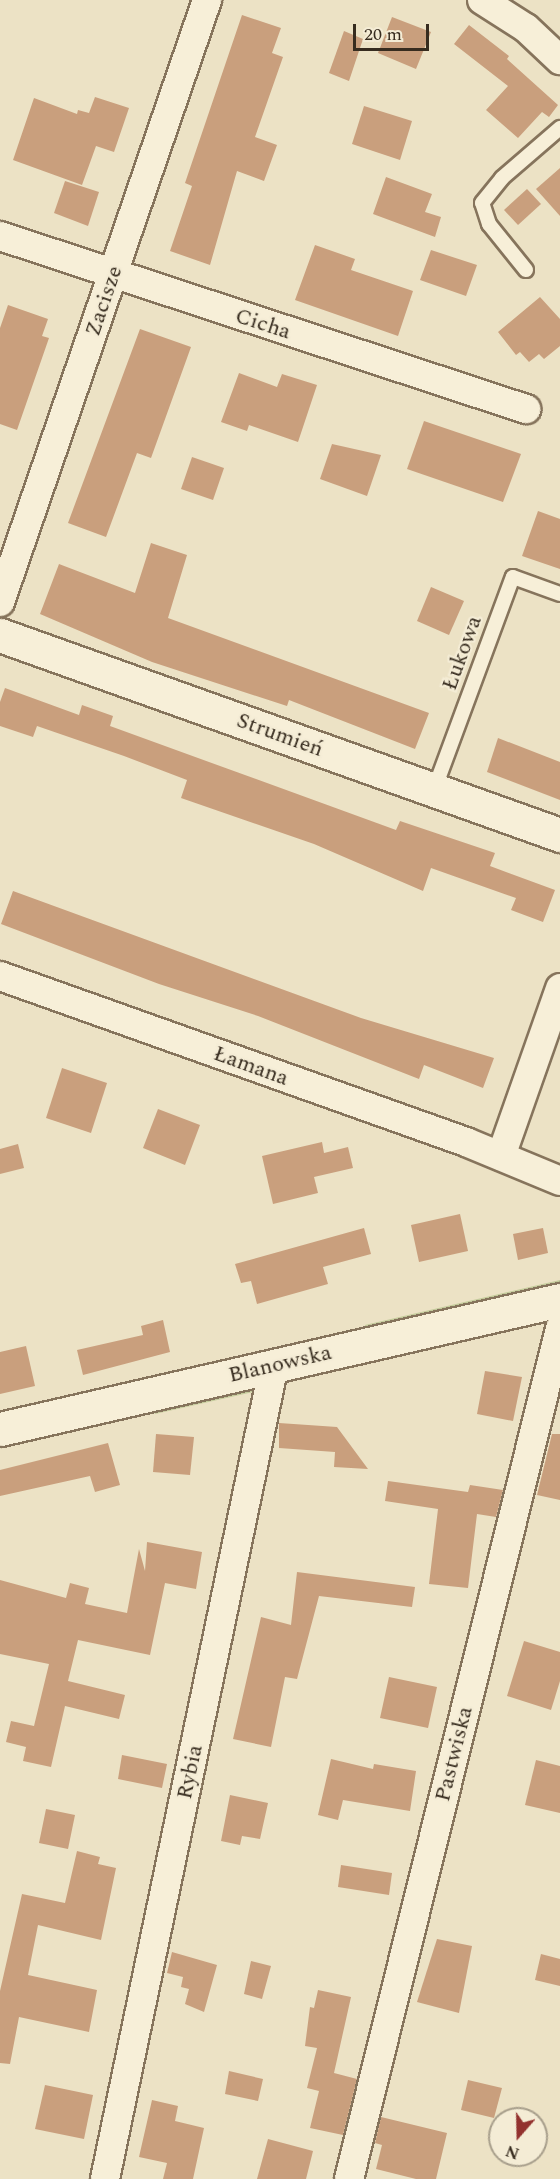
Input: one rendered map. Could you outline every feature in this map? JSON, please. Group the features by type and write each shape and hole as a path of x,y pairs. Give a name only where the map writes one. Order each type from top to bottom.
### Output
{"street":[{"name":"Zacisze","path":"0,602 207,0"},
{"path":"482,0 526,28 560,60"},
{"name":"Cicha","path":"0,236 526,409"},
{"name":"Strumień","path":"0,635 560,835"},
{"name":"Łamana","path":"0,976 501,1156 560,1181"},
{"path":"501,1156 560,988"},
{"name":"Blanowska","path":"0,1429 560,1300"},
{"name":"Pastwiska","path":"349,2179 560,1328"},
{"name":"Rybia","path":"105,2179 274,1365"}],"lane":[{"path":"526,270 489,224 482,203 502,178 560,128"},
{"name":"Łukowa","path":"435,790 513,577 560,594"}],"green space":[{"path":"560,1280 560,1288 366,1332 365,1325"},
{"path":"250,1387 253,1392 155,1414 153,1409"}],"building":[{"path":"242,15 281,28 272,53 283,57 255,137 277,145 264,181 237,171 210,265 170,251 192,186 185,183"},
{"path":"392,17 431,32 416,69 378,53"},
{"path":"469,25 509,56 507,59 558,105 549,117 542,112 518,138 486,110 508,86 454,44"},
{"path":"344,31 363,39 349,81 329,73"},
{"path":"95,97 129,108 114,152 96,146 82,185 13,160 34,98 77,114 78,110 89,113"},
{"path":"364,106 412,121 400,160 352,144"},
{"path":"560,168 560,216 536,189"},
{"path":"386,177 432,194 425,212 441,217 435,237 373,214"},
{"path":"65,181 99,192 88,226 54,213"},
{"path":"527,189 541,204 518,225 504,210"},
{"path":"315,245 355,259 351,270 413,291 398,336 295,300"},
{"path":"431,250 477,265 466,296 420,280"},
{"path":"540,297 560,319 560,346 544,359 539,354 529,362 520,352 516,355 498,332"},
{"path":"8,305 48,319 42,336 49,338 17,430 0,424 0,328"},
{"path":"140,329 191,347 151,458 137,453 106,537 68,523"},
{"path":"239,373 277,387 282,374 317,385 298,442 249,425 247,431 221,422"},
{"path":"424,421 521,454 503,502 407,469"},
{"path":"332,444 381,455 367,496 320,479"},
{"path":"192,457 224,468 213,500 181,489"},
{"path":"538,511 560,519 560,569 522,556"},
{"path":"151,543 187,555 168,618 429,713 415,749 289,700 287,706 152,662 40,614 59,564 135,593"},
{"path":"431,587 464,601 449,635 417,621"},
{"path":"5,688 79,715 82,705 113,716 110,726 396,830 400,821 495,853 490,866 555,890 543,922 511,910 516,898 431,868 423,891 314,844 181,798 187,780 124,756 37,726 33,737 0,726 0,702"},
{"path":"498,738 560,762 560,800 487,772"},
{"path":"13,891 361,1018 494,1058 483,1088 424,1065 419,1079 258,1016 159,984 1,924"},
{"path":"62,1068 107,1083 91,1133 46,1118"},
{"path":"158,1109 200,1125 185,1165 143,1148"},
{"path":"322,1142 324,1153 348,1147 353,1168 314,1177 318,1193 273,1204 262,1156"},
{"path":"18,1144 24,1168 0,1174 0,1149"},
{"path":"460,1214 468,1251 419,1262 411,1225"},
{"path":"364,1228 371,1254 323,1267 328,1284 257,1304 251,1281 241,1283 235,1264"},
{"path":"543,1228 548,1253 518,1260 513,1234"},
{"path":"163,1320 170,1352 83,1375 77,1350 143,1335 141,1326"},
{"path":"26,1346 35,1386 0,1394 0,1352"},
{"path":"485,1371 522,1377 513,1421 477,1414"},
{"path":"279,1423 337,1427 368,1469 334,1467 335,1452 279,1448"},
{"path":"156,1434 194,1437 190,1475 153,1472"},
{"path":"552,1434 560,1434 560,1500 537,1495"},
{"path":"108,1443 120,1485 95,1492 90,1476 0,1496 0,1470"},
{"path":"388,1481 468,1492 470,1485 503,1490 496,1517 477,1514 468,1588 429,1584 438,1509 385,1501"},
{"path":"147,1542 202,1552 196,1589 165,1583 150,1655 78,1640 68,1681 125,1695 119,1719 65,1706 51,1767 23,1761 26,1747 6,1742 11,1721 34,1726 49,1664 0,1654 0,1580 66,1598 70,1583 89,1588 85,1604 127,1613 139,1549 145,1571"},
{"path":"297,1572 415,1587 412,1607 319,1596 297,1679 285,1677 271,1747 233,1739 261,1617 291,1625"},
{"path":"524,1641 560,1652 560,1681 551,1710 507,1696"},
{"path":"389,1677 437,1687 428,1728 380,1718"},
{"path":"122,1755 167,1764 162,1788 118,1779"},
{"path":"331,1759 373,1769 374,1764 416,1771 410,1811 343,1800 338,1820 318,1815"},
{"path":"536,1760 560,1766 560,1813 525,1805"},
{"path":"230,1795 268,1803 260,1839 242,1836 240,1845 221,1841"},
{"path":"46,1809 75,1815 68,1849 39,1843"},
{"path":"77,1851 100,1857 98,1864 116,1868 101,1940 38,1925 28,1975 97,1990 89,2032 19,2017 10,2064 0,2063 0,1991 22,1894 65,1903"},
{"path":"341,1865 392,1873 389,1895 338,1887"},
{"path":"437,1939 472,1946 459,2013 417,2002"},
{"path":"172,1952 217,1965 204,2012 185,2004 189,1989 181,1987 183,1977 167,1973"},
{"path":"541,1954 560,1959 560,1986 535,1980"},
{"path":"251,1961 271,1966 262,1999 244,1994"},
{"path":"318,1990 351,1997 334,2073 357,2079 343,2135 310,2128 319,2091 307,2088 317,2048 305,2046 310,2007 314,2008"},
{"path":"229,2071 263,2079 258,2101 225,2094"},
{"path":"468,2080 502,2088 497,2107 488,2107 488,2117 461,2110"},
{"path":"45,2085 93,2095 84,2139 35,2129"},
{"path":"152,2100 178,2106 175,2121 204,2128 193,2179 163,2179 167,2163 139,2157"},
{"path":"381,2117 447,2133 436,2179 416,2179 376,2169 382,2145 375,2143"},
{"path":"268,2139 313,2151 306,2179 257,2179"}]}
